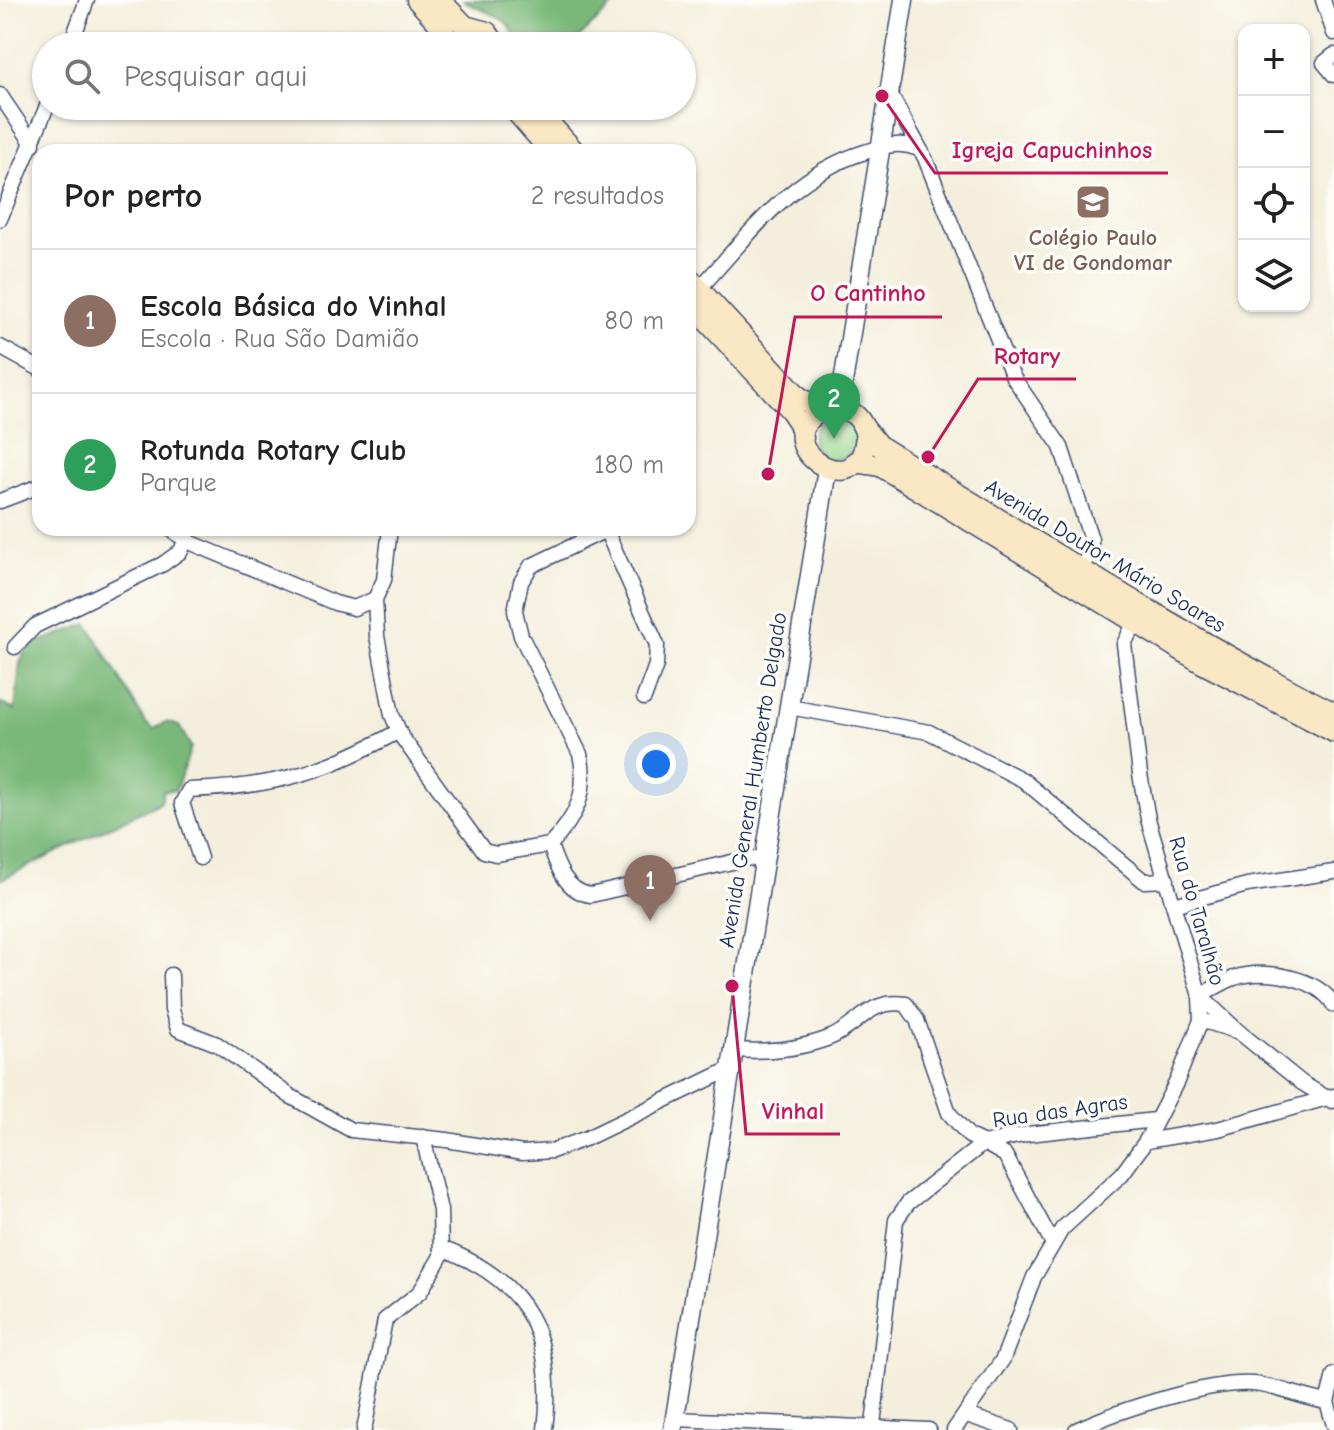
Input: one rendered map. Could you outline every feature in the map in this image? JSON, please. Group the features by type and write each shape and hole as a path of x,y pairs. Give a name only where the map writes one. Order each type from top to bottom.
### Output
{"main road":[{"path":"417,0 444,32"},
{"path":"440,0 458,21 487,32"},
{"path":"465,32 473,29"},
{"path":"523,120 544,144"},
{"path":"546,120 568,144"},
{"path":"696,300 798,396 816,408 833,408 856,416 862,425 865,445 855,462 847,467 827,469 809,458 799,423 791,411 696,301"},
{"path":"803,438 811,417 833,408"},
{"name":"Avenida Doutor Mário Soares","path":"862,425 878,445 1081,569 1234,661 1334,713"},
{"name":"Avenida Doutor Mário Soares","path":"855,462 880,466 1202,663 1334,732"}],"street":[{"path":"75,32 87,0"},
{"path":"833,408 904,0"},
{"path":"1323,0 1334,33"},
{"path":"1334,55 1324,63 1334,75"},
{"path":"890,94 919,149 1013,377 1061,447 1070,468 1091,539 1091,551 1081,569"},
{"path":"0,95 33,144"},
{"path":"33,144 42,120"},
{"path":"696,288 794,188 813,173 840,159 879,147 897,143 919,149"},
{"path":"0,219 32,146"},
{"path":"0,347 32,365"},
{"name":"Avenida General Humberto Delgado","path":"674,1424 827,469"},
{"path":"0,501 32,489"},
{"path":"15,647 35,626 163,564 181,551 188,536"},
{"path":"193,536 335,603 354,608 375,599"},
{"path":"389,536 384,580 375,599 377,636 392,715 399,731 484,851 496,854 550,845 567,827 580,805 584,768 580,754 521,636 515,611 521,582 531,566 593,536"},
{"path":"611,536 657,645 656,665 644,698"},
{"name":"Rua do Taralhão","path":"954,1430 1003,1359 1034,1277 1062,1229 1122,1174 1146,1141 1177,1081 1201,1020 1200,996 1140,774 1124,644 1135,622"},
{"path":"789,707 929,732 1023,780 1144,881 1167,880"},
{"path":"200,858 182,803 189,790 247,788 305,776 357,755 399,731"},
{"path":"550,845 571,888 591,895 749,858 763,861"},
{"path":"1174,905 1247,885 1334,872"},
{"path":"171,975 172,1010 178,1029 217,1044 290,1096 351,1130 423,1137 522,1153 552,1151 587,1138 733,1059"},
{"path":"1333,1099 1302,1083 1200,996 1235,978 1267,975 1316,985 1334,1005"},
{"name":"Rua das Agras","path":"733,1059 831,1038 869,1010 889,1001 906,1004 917,1020 949,1113 969,1136 984,1143 1028,1134 1155,1120"},
{"path":"1201,1020 1239,1032"},
{"path":"1146,1141 1218,1129 1333,1099"},
{"path":"364,1430 385,1320 420,1292 441,1256 440,1210 423,1137"},
{"path":"873,1425 896,1220 908,1203 984,1143 1005,1155 1053,1244"},
{"path":"441,1248 470,1259 504,1284 541,1334 549,1370 545,1430"},
{"path":"1334,1375 1327,1402 1334,1425"},
{"path":"1082,1429 1119,1411 1224,1387 1261,1385 1327,1402"},
{"path":"967,1415 1011,1430"},
{"path":"674,1424 873,1425 929,1430"}],"green space":[{"path":"464,0 619,0 585,32 512,32 497,16"},
{"path":"834,417 849,423 855,438 849,453 834,459 819,453 813,438 819,423"},
{"path":"88,624 145,722 154,729 166,722 179,726 191,747 176,790 163,791 161,802 0,880 0,703 15,710 20,663 27,646"}],"place":[{"name":"Igreja Capuchinhos","path":"882,96"},
{"name":"Colégio Paulo VI de Gondomar","path":"1093,202"},
{"name":"Rotunda Rotary Club","path":"834,439"},
{"name":"Rotary","path":"928,457"},
{"name":"O Cantinho","path":"768,474"},
{"name":"Escola Básica do Vinhal","path":"650,921"},
{"name":"Vinhal","path":"732,986"}]}
